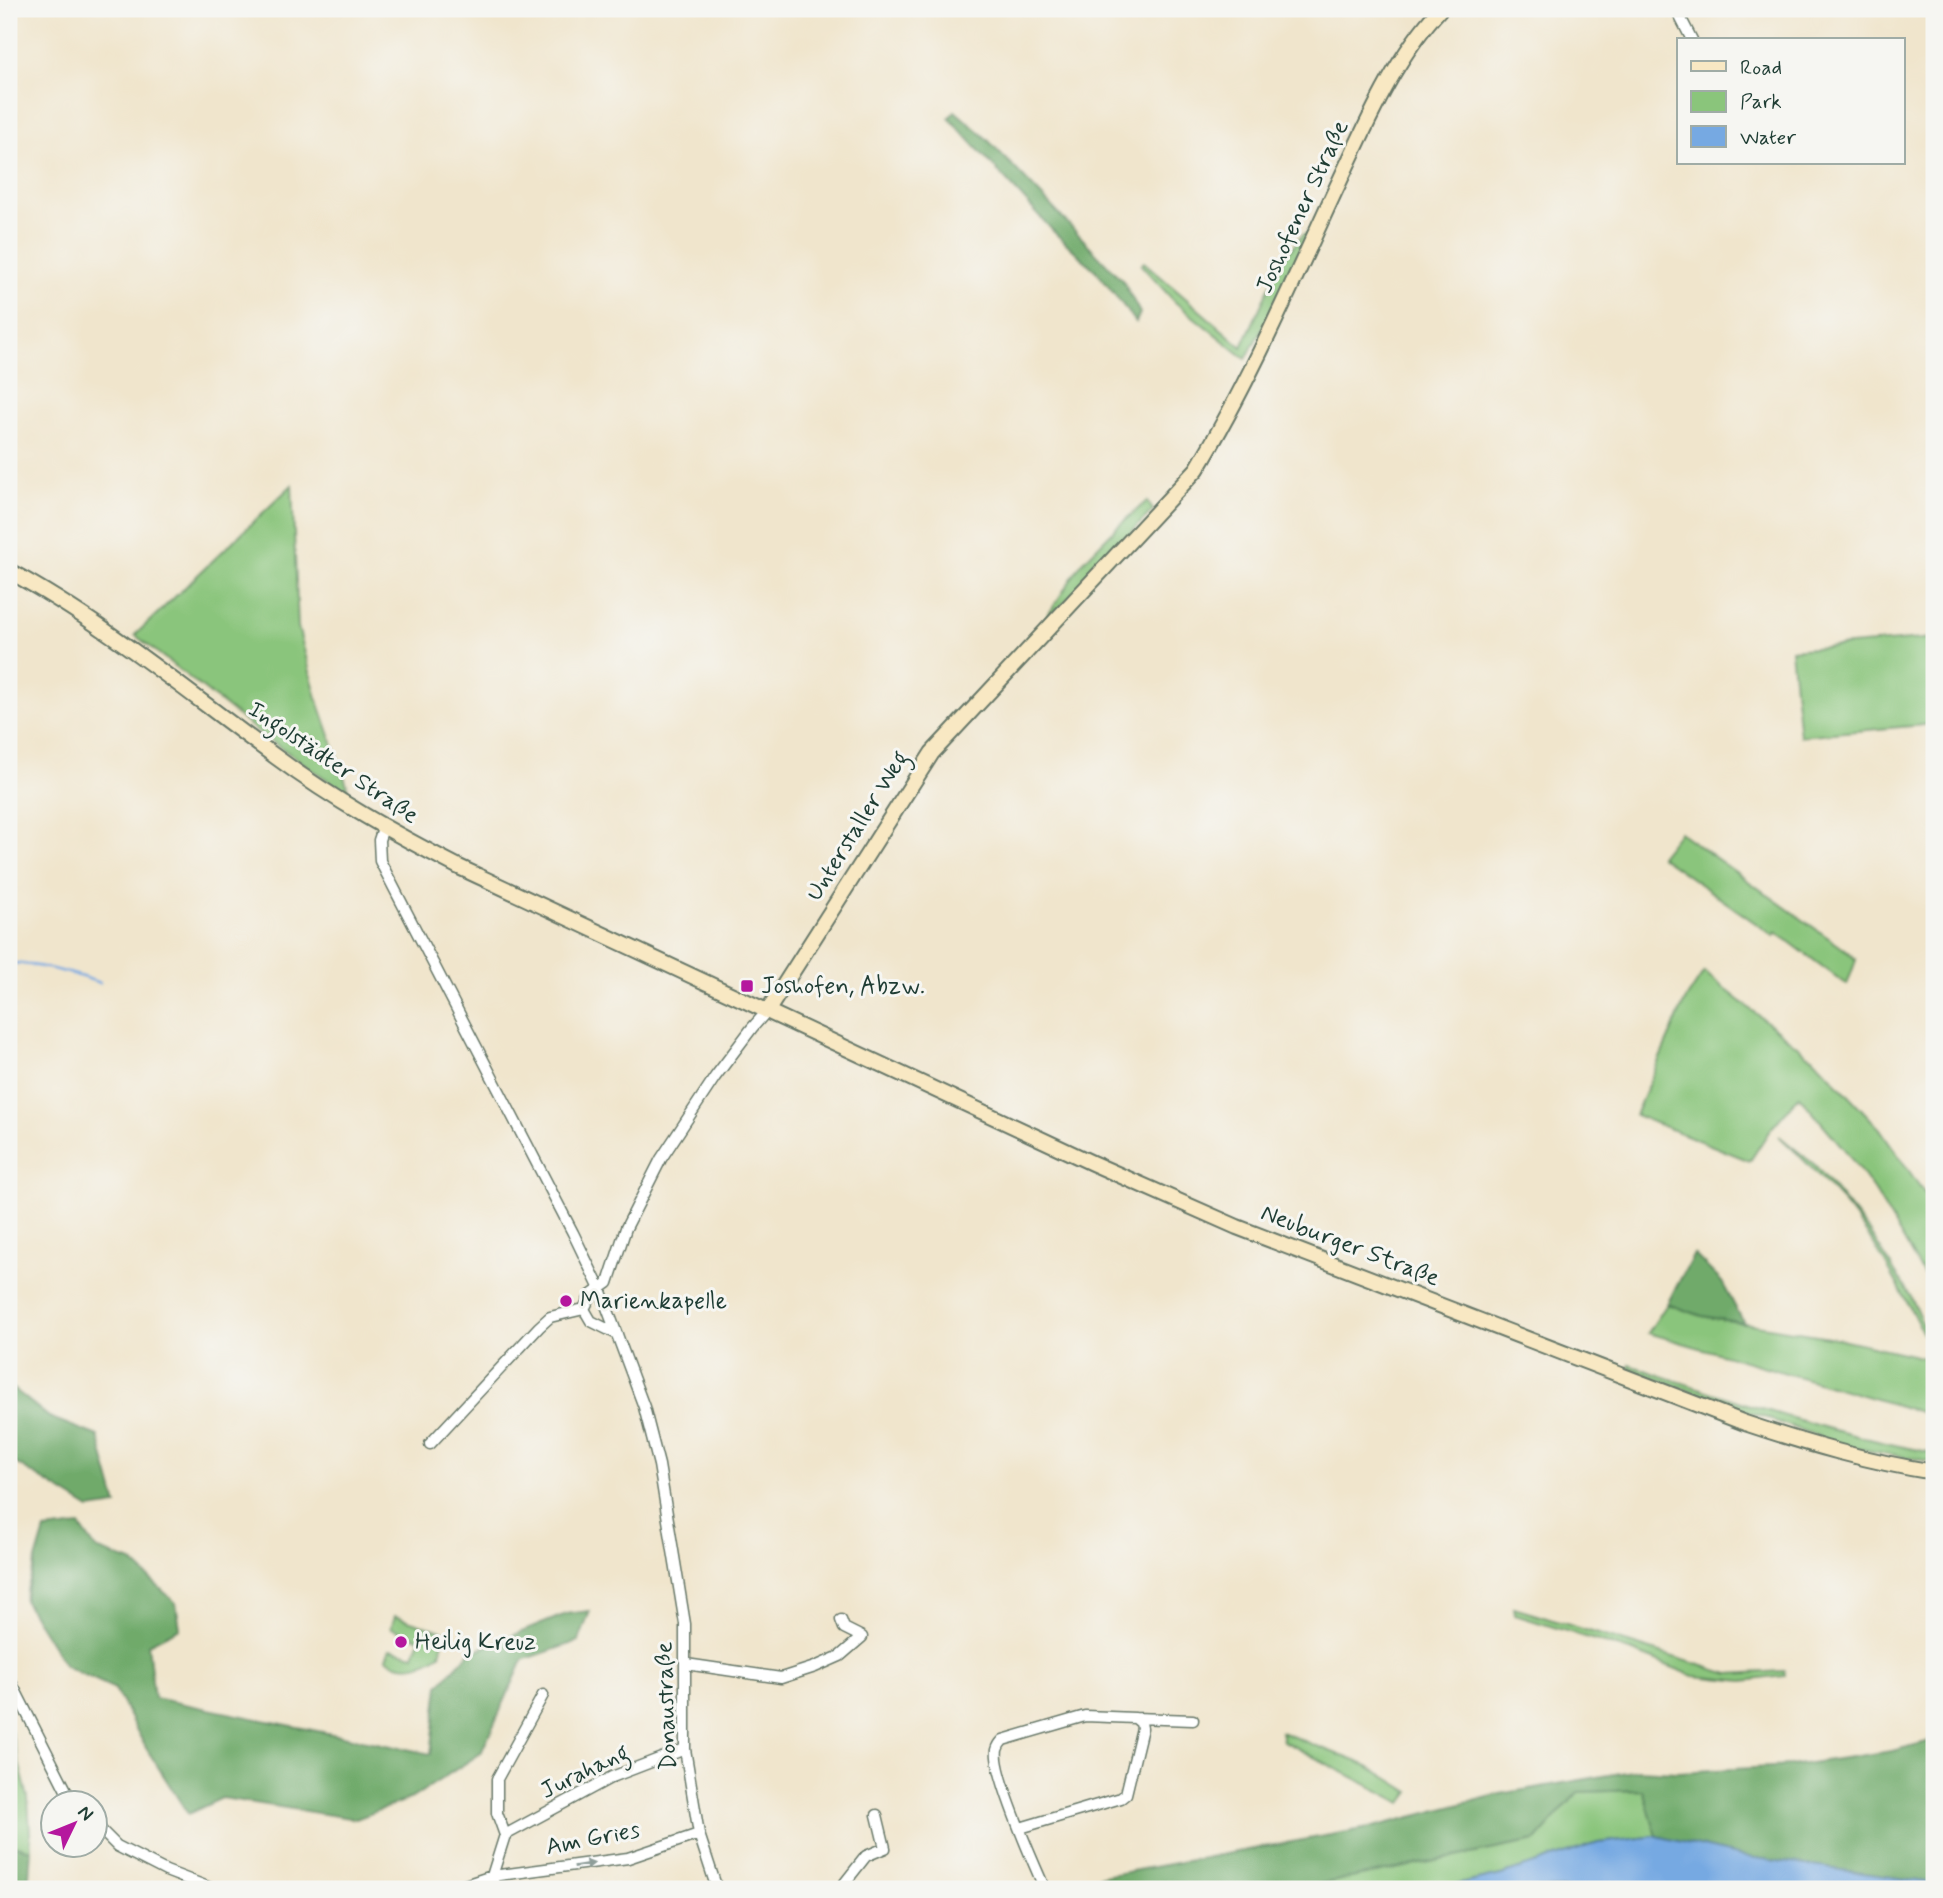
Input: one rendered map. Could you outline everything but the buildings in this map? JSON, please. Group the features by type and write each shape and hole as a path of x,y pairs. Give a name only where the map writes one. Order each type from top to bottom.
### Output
{"main road":[{"name":"Joshofener Straße","path":"1219,432 1396,68 1440,9"},
{"name":"Unterstaller Weg","path":"768,1010 932,753 1197,469 1219,432"},
{"name":"Ingolstädter Straße","path":"9,571 91,620 278,758 383,828 459,867 768,1010"},
{"name":"Neuburger Straße","path":"768,1010 1080,1157 1237,1227 1745,1423 1815,1447 1884,1465 1934,1472"}],"street":[{"path":"1680,10 1691,38"},
{"path":"383,828 379,840 380,861 573,1233 600,1289 617,1334"},
{"name":"Unterstaller Weg","path":"584,1309 591,1295 608,1283 626,1228 662,1159 715,1077 751,1028 768,1010"},
{"path":"430,1444 544,1322 562,1312 584,1309 591,1321 617,1334"},
{"name":"Donaustraße","path":"617,1334 648,1418 659,1465 685,1624 685,1749 699,1834 717,1889"},
{"path":"686,1664 781,1678 840,1656 862,1637 844,1628 841,1620"},
{"path":"9,1678 66,1790"},
{"name":"Jurahang","path":"542,1695 497,1779 496,1813 505,1835 612,1777 685,1749"},
{"path":"1044,1889 1004,1786 996,1751 1003,1740 1085,1716 1194,1720"},
{"path":"1020,1828 1121,1798 1126,1794 1142,1728 1135,1718"},
{"path":"841,1889 866,1856 885,1848 877,1815"},
{"name":"Am Gries","path":"453,1889 492,1876 628,1858 699,1834"},
{"path":"495,1889 492,1876 505,1835"},
{"path":"108,1837 117,1846 166,1871 213,1889"}],"green space":[{"path":"955,111 987,139 1123,281 1140,313 1136,322 1097,272 1054,232 949,118"},
{"path":"1313,231 1246,359 1175,302 1141,265 1144,262 1242,347 1280,264 1302,235"},
{"path":"292,485 298,627 317,698 348,788 345,792 261,734 135,635"},
{"path":"1147,501 1153,510 1039,629 1081,564"},
{"path":"1934,638 1934,724 1800,736 1791,650"},
{"path":"1679,832 1847,951 1856,960 1847,985 1776,932 1774,936 1660,856"},
{"path":"1704,972 1813,1057 1880,1129 1934,1207 1934,1292 1877,1195 1845,1150 1799,1096 1770,1130 1750,1161 1635,1115 1685,1001"},
{"path":"1779,1136 1815,1165 1870,1233 1911,1297 1934,1350 1934,1357 1903,1294 1866,1233 1825,1182"},
{"path":"1694,1254 1722,1282 1744,1323 1702,1316 1667,1304"},
{"path":"1667,1304 1702,1316 1841,1339 1934,1360 1934,1416 1648,1333"},
{"path":"1630,1365 1819,1426 1934,1453 1934,1462 1848,1447 1629,1369"},
{"path":"9,1385 49,1417 98,1436 117,1505 90,1509 9,1459"},
{"path":"80,1526 96,1549 132,1562 176,1603 180,1628 148,1644 154,1698 431,1754 439,1685 469,1653 566,1614 590,1611 579,1641 523,1660 481,1753 412,1798 356,1819 222,1798 188,1814 146,1748 115,1689 65,1666 24,1600 45,1530"},
{"path":"1514,1608 1729,1674 1784,1671 1785,1676 1743,1681 1694,1676 1633,1652 1515,1615"},
{"path":"395,1616 445,1632 440,1654 427,1662 406,1666 386,1658 390,1649 414,1655 420,1639 391,1628"},
{"path":"10,1729 28,1797 31,1850 9,1844"},
{"path":"1281,1732 1368,1766 1410,1792 1402,1803 1283,1741"},
{"path":"1934,1740 1934,1883 1741,1856 1657,1836 1643,1790 1578,1792 1535,1841 1295,1889 1069,1889 1093,1878 1369,1828 1500,1794 1638,1770 1677,1772 1790,1766 1892,1751"},
{"path":"1643,1790 1657,1836 1598,1843 1501,1875 1437,1889 1295,1889 1535,1841 1578,1792"},
{"path":"9,1844 31,1850 28,1889 9,1889"}],"water":[{"path":"1657,1836 1741,1856 1934,1883 1934,1889 1437,1889 1501,1875 1598,1843"}],"waterway":[{"path":"9,963 55,970 100,983"}],"place":[{"name":"Joshofen, Abzw.","path":"747,986"},
{"name":"Marienkapelle","path":"566,1301"},
{"name":"Heilig Kreuz","path":"401,1642"}]}
